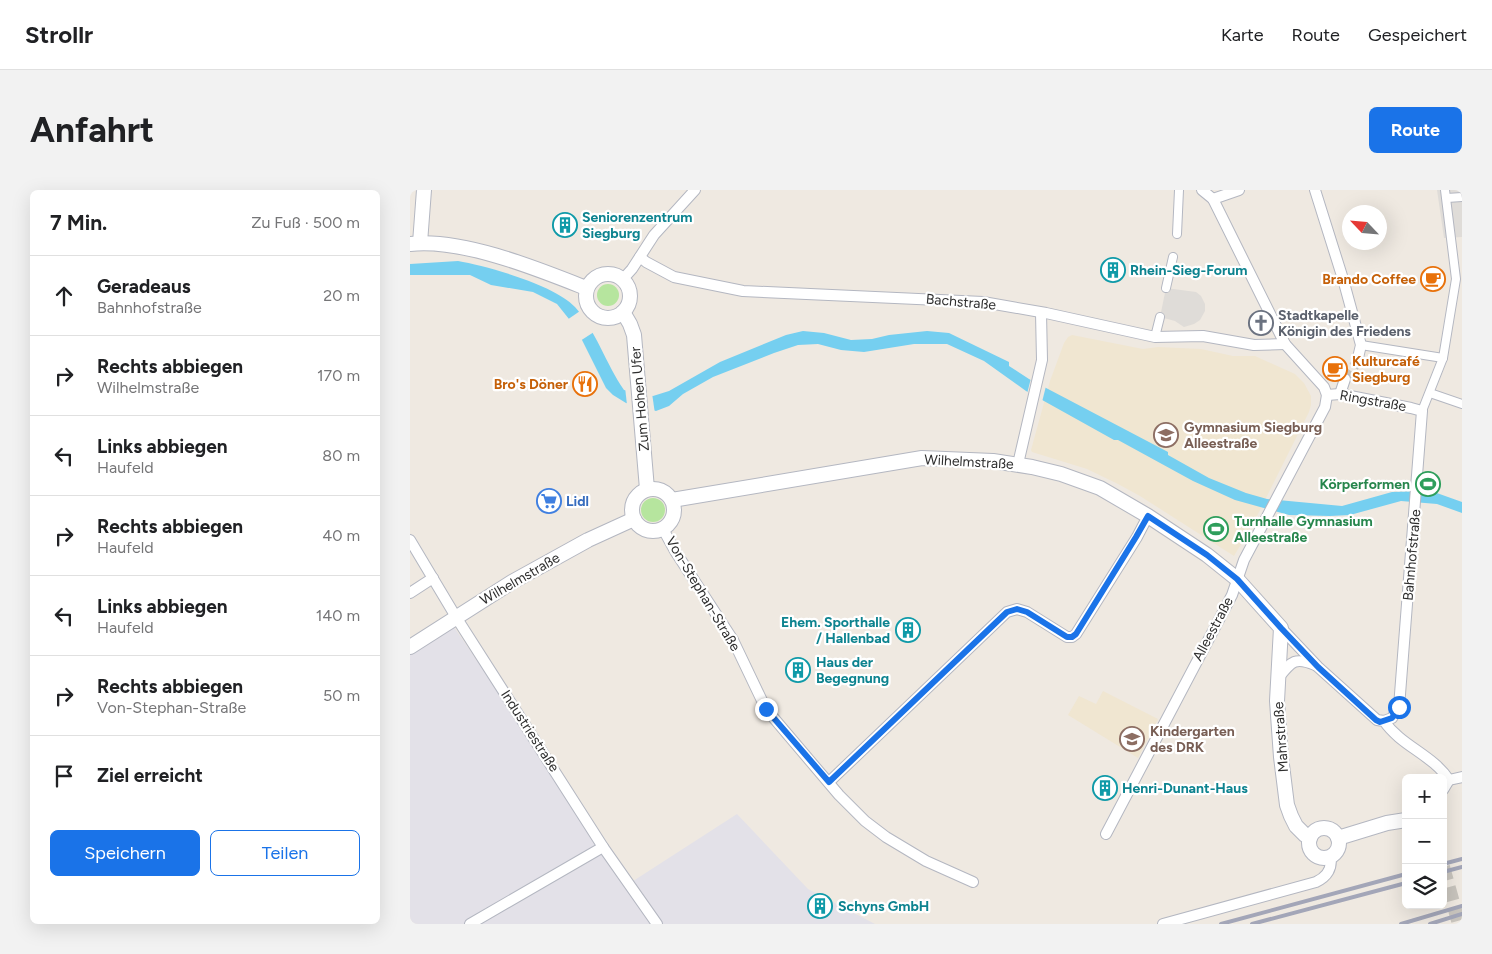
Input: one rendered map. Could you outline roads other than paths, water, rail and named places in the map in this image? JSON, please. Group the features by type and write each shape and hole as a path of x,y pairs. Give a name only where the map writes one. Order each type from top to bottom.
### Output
{"main road":[{"path":"424,190 415,243 461,247 540,270 586,288"},
{"path":"606,273 623,279 630,293 629,303 623,312 618,316 606,318 594,314 586,302 586,288 594,278 606,273"},
{"name":"Zum Hohen Ufer","path":"623,312 634,334 647,489"},
{"name":"Wilhelmstraße","path":"672,500 922,458 985,460 1018,464 1060,474 1100,488 1124,501 1207,555 1237,579 1281,628"},
{"path":"653,488 664,491 672,500 675,513 669,525 663,529 650,531 643,529 634,519 633,502 641,492 647,489 653,488"},
{"name":"Wilhelmstraße","path":"410,647 552,559 634,519"},
{"name":"Mahrstraße","path":"1281,628 1277,701 1287,805 1296,826 1310,838"},
{"path":"1338,838 1387,823 1402,821"},
{"path":"1325,828 1334,832 1338,838 1337,849 1330,856 1321,857 1312,852 1309,843 1316,830 1325,828"}],"street":[{"path":"623,279 654,235 695,190"},
{"path":"1177,234 1179,190"},
{"name":"Ringstraße","path":"1202,190 1213,199 1285,344 1324,387 1327,395 1340,394 1422,411"},
{"path":"1213,199 1239,190"},
{"path":"1314,190 1338,262 1361,345 1357,362"},
{"path":"1446,194 1462,197"},
{"name":"Bahnhofstraße","path":"1384,721 1392,718 1399,707 1422,411 1443,358 1456,279 1446,194"},
{"name":"Bachstraße","path":"640,257 674,277 743,291 983,302 1155,337 1204,336 1254,345 1285,344"},
{"path":"1166,288 1173,258"},
{"path":"1018,464 1039,381 1042,360 1041,313"},
{"path":"1155,337 1160,317"},
{"path":"1361,345 1443,358"},
{"path":"1340,394 1345,379"},
{"path":"1430,393 1462,404"},
{"name":"Alleestraße","path":"1106,834 1232,595 1244,560 1325,407 1327,395"},
{"path":"829,782 1007,612 1017,609 1027,612 1067,637 1072,637 1076,634 1148,516"},
{"name":"Von-Stephan-Straße","path":"663,529 675,551 733,640 766,709 839,795 886,837 926,861 973,882"},
{"name":"Industriestraße","path":"410,540 456,617 604,847 657,924"},
{"path":"410,593 434,578"},
{"name":"Wilhelmstraße","path":"1281,628 1318,667 1376,720 1384,721 1391,731 1442,769 1449,780"},
{"name":"Wilhelmstraße","path":"1279,677 1290,663 1298,660 1303,660 1318,667"},
{"path":"1447,783 1449,780 1462,777"},
{"path":"470,924 604,847"},
{"path":"1164,924 1316,882 1327,874 1332,861 1330,856"}],"water":[{"path":"458,261 486,267 537,284 565,299 575,307 589,326 624,390 653,396 669,391 720,362 786,335 803,331 824,333 851,340 927,331 949,333 1009,362 1009,366 1029,379 1168,452 1168,455 1209,478 1246,493 1267,499 1342,506 1392,492 1425,491 1434,492 1462,502 1462,513 1437,504 1401,501 1350,515 1289,515 1235,500 1193,481 1118,440 1114,440 1026,391 984,361 947,344 914,344 864,352 841,350 818,344 798,345 713,377 683,394 669,406 656,411 626,403 606,388 582,340 557,304 533,292 491,285 470,275 410,275 410,264"}],"tunnel":[{"path":"1345,379 1357,362"},
{"path":"1447,881 1459,924"}],"railway":[{"path":"1447,863 1462,859"},
{"path":"1447,871 1462,867"},
{"path":"1221,924 1402,875"},
{"path":"1252,924 1402,884"},
{"path":"1401,924 1462,906"},
{"path":"1430,924 1462,914"}],"place":[{"name":"Seniorenzentrum Siegburg","path":"565,225"},
{"name":"Rhein-Sieg-Forum","path":"1113,270"},
{"name":"Brando Coffee","path":"1433,279"},
{"name":"Stadtkapelle Königin des Friedens","path":"1261,323"},
{"name":"Kulturcafé Siegburg","path":"1335,369"},
{"name":"Bro's Döner","path":"585,384"},
{"name":"Gymnasium Siegburg Alleestraße","path":"1166,435"},
{"name":"Körperformen","path":"1428,484"},
{"name":"Lidl","path":"549,501"},
{"name":"Turnhalle Gymnasium Alleestraße","path":"1216,529"},
{"name":"Ehem. Sporthalle / Hallenbad","path":"908,630"},
{"name":"Haus der Begegnung","path":"798,670"},
{"name":"Kindergarten des DRK","path":"1132,739"},
{"name":"Henri-Dunant-Haus","path":"1105,788"},
{"name":"Schyns GmbH","path":"820,906"}]}
